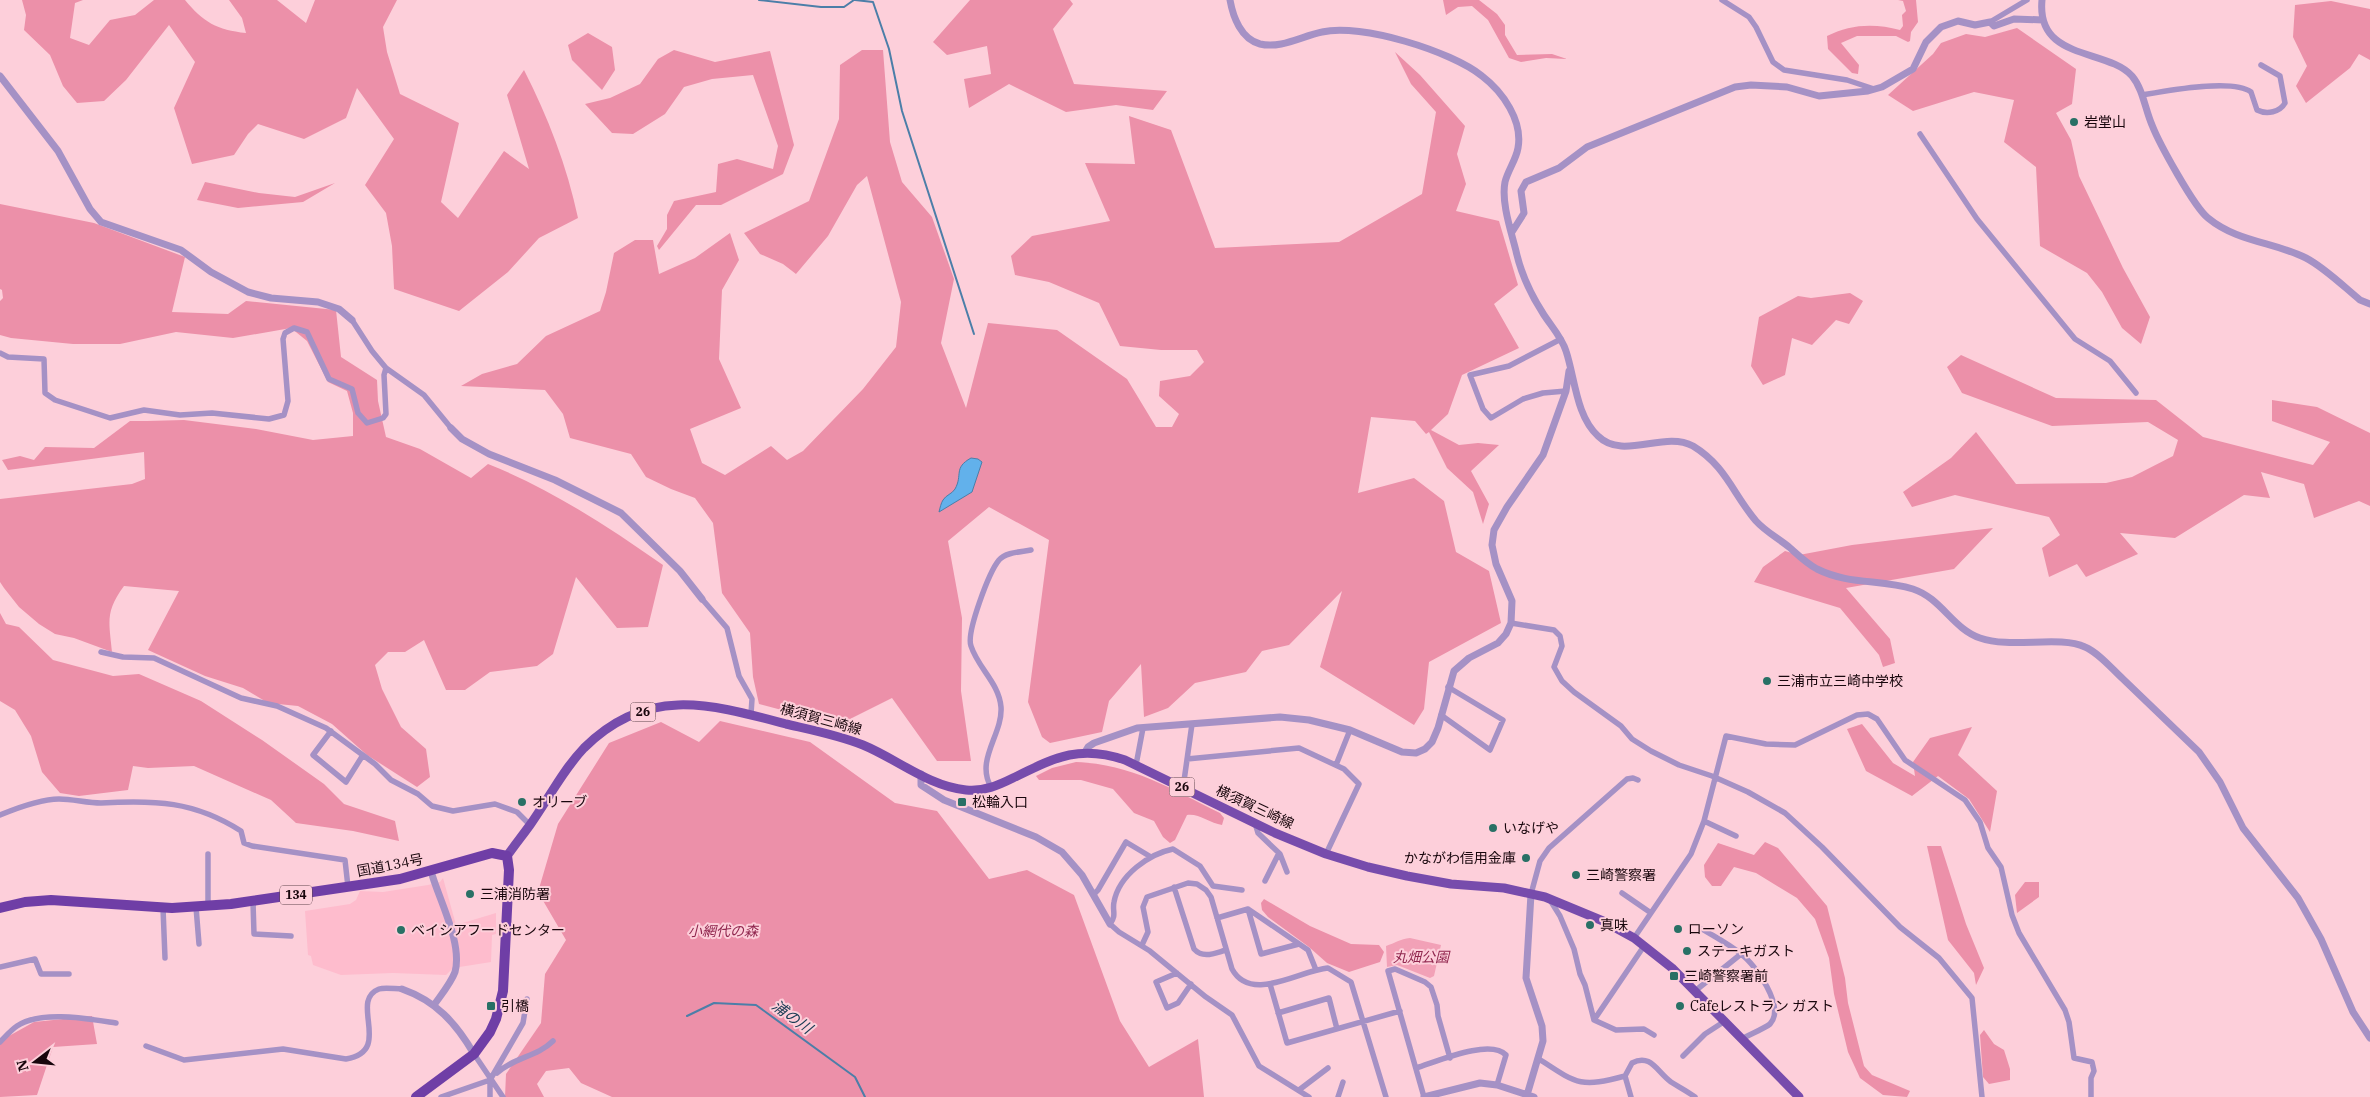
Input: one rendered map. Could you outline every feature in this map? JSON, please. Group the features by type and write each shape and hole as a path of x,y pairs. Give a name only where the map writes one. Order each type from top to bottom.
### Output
{"highway":[{"name":"国道134号","path":"0,908 25,902 51,900 163,908 253,902 400,879 492,854 506,856"},
{"path":"416,1097 474,1054 490,1032 501,1006 504,991 509,870 506,856"}],"main road":[{"name":"横須賀三崎線","path":"506,856 530,825 577,756 594,739 621,721 655,708 680,704 720,707 851,740 871,748 920,774 960,789 973,790 991,787 1052,759 1085,752 1114,756 1136,764 1255,823 1326,854 1368,867 1417,878 1549,898 1603,920 1634,938 1672,968 1799,1097"}],"street":[{"path":"1230,0 1235,20 1243,32 1258,44 1289,43 1325,31 1348,30 1378,34 1447,57 1480,74 1504,99 1514,117 1518,132 1518,147 1505,182 1506,202 1526,284 1561,339 1567,352 1583,413 1593,431 1601,440 1622,446 1670,442 1688,443 1706,454 1722,470 1755,519 1763,527 1813,567 1852,581 1916,590 1935,600 1967,633 1982,639 2000,643 2064,644 2085,647 2103,660 2199,752 2212,770 2225,791 2243,828 2295,893 2314,923 2344,995 2370,1038"},
{"path":"1722,0 1749,17 1773,62 1784,70 1847,80 1874,90"},
{"path":"1512,232 1524,213 1522,191 1526,182 1559,168 1587,147 1735,87 1750,85 1788,87 1819,96 1874,90 1913,69 1926,42 1941,27 1958,21 1975,25 1990,22 2027,0"},
{"path":"2042,0 2043,20 2051,33 2067,47 2112,63 2125,70 2135,81 2158,138 2196,203 2206,216 2225,229 2247,240 2307,259 2360,300 2370,304"},
{"path":"1990,22 1997,26 2014,19 2043,20"},
{"path":"2142,95 2199,86 2242,88 2251,92 2258,110 2264,113 2279,110 2286,103 2280,76 2261,64"},
{"path":"0,76 58,151 90,210 102,222 180,250 211,272 248,292 271,298 324,303 339,309 352,320 372,351 386,368 424,395 462,439 489,454 556,480 621,513 680,570 727,628 739,676 752,699 750,714"},
{"path":"1920,134 1977,219 2075,339 2110,361 2136,393"},
{"path":"0,353 8,357 44,359 45,393 55,400 110,418 144,410 180,415 212,414 254,418 280,417 287,410 288,401 283,339 285,334 294,328 307,332 329,379 352,389 358,413 367,422 383,418 386,414 384,375 386,368"},
{"path":"1561,339 1509,366 1470,376 1483,409 1491,418 1523,399 1566,391"},
{"path":"1085,752 1094,743 1143,728 1280,717 1309,720 1350,730 1402,752 1416,753 1425,749 1432,742 1448,687 1458,666 1498,642 1506,634 1511,623 1512,601 1496,564 1492,545 1494,530 1507,507 1543,455 1566,391 1570,368"},
{"path":"991,787 985,778 990,748 999,721 1001,707 995,687 974,654 969,637 989,581 999,560 1008,554 1031,550"},
{"path":"1511,623 1557,632 1562,646 1555,662 1556,672 1574,692 1632,739 1651,751 1679,765 1748,792 1785,813 1822,847 1900,927 1939,958 1972,998 1982,1097"},
{"path":"100,652 123,657 154,658 241,698 277,706 331,731 363,755 391,780 418,794 432,806 452,811 495,804 517,812 530,825"},
{"path":"1441,715 1490,750 1502,720 1448,687"},
{"path":"1634,938 1691,854 1704,821 1726,736 1766,744 1796,745 1857,715 1868,714 1877,719 1905,760 1965,800 1980,822 1988,848 2001,867 2012,915 2019,933 2065,1010 2069,1022 2074,1058 2092,1062 2094,1071 2091,1078 2091,1097"},
{"path":"1183,788 1192,724"},
{"path":"1136,764 1143,728"},
{"path":"1336,764 1350,730"},
{"path":"331,731 313,755 346,782 363,755"},
{"path":"1187,759 1299,748 1344,769 1359,784 1326,854"},
{"path":"920,774 921,785 931,794 1054,847 1077,867 1110,924 1119,932 1142,945 1235,1018 1250,1053 1260,1068 1309,1097"},
{"path":"1450,1058 1438,1016 1438,1005 1431,987 1425,982 1395,969 1388,971 1424,1097 1470,1084 1497,1085 1530,1096 1543,1041 1543,1031 1526,978 1531,894 1540,860 1549,848 1627,778 1638,780"},
{"path":"0,816 57,799 100,803 132,800 183,804 233,826 241,831 244,843 252,846 345,860 348,887"},
{"path":"1704,821 1736,836"},
{"path":"1255,823 1258,833 1279,853 1287,872"},
{"path":"1094,894 1126,842 1151,857"},
{"path":"1110,924 1115,917 1114,901 1122,884 1133,870 1158,853 1173,849 1200,866 1213,886 1242,890"},
{"path":"1265,881 1279,853"},
{"path":"208,854 208,906"},
{"path":"431,871 436,889 446,910 456,957 454,975 434,1004"},
{"path":"1142,945 1148,932 1143,907 1145,899 1153,893 1191,882 1202,886 1209,893 1232,969 1238,977 1255,986 1270,984 1328,968 1333,969 1351,982 1386,1097"},
{"path":"1174,887 1194,949 1205,955 1226,950"},
{"path":"1622,893 1651,913"},
{"path":"1549,898 1560,916 1574,948 1594,1020"},
{"path":"253,902 254,934 291,936"},
{"path":"196,907 199,944"},
{"path":"163,908 165,958"},
{"path":"1217,918 1248,909"},
{"path":"1248,909 1261,954 1299,944"},
{"path":"1248,909 1311,954 1316,970"},
{"path":"1702,929 1741,954 1755,968 1772,999 1775,1012 1770,1024 1742,1039"},
{"path":"1594,1020 1644,946"},
{"path":"1695,991 1741,954"},
{"path":"0,967 35,959 41,974 69,974"},
{"path":"1177,973 1156,982 1167,1008 1178,1003 1191,984"},
{"path":"1270,984 1287,1043 1400,1011"},
{"path":"146,1046 184,1060 283,1049 346,1059 355,1058 366,1052 369,1045 368,1000 372,992 381,988 402,989 434,1004 450,1019 503,1097"},
{"path":"1278,1013 1329,998 1338,1029"},
{"path":"490,1097 491,1078 523,1023 527,999"},
{"path":"0,1042 17,1026 41,1019 76,1017 116,1023"},
{"path":"1594,1020 1616,1030 1644,1029 1654,1035"},
{"path":"1683,1056 1705,1034 1725,1021"},
{"path":"441,1097 491,1078 514,1060 534,1055 544,1050 553,1041"},
{"path":"1416,1068 1482,1049 1494,1049 1504,1053 1506,1059 1497,1085"},
{"path":"1539,1059 1574,1081 1596,1084 1625,1076"},
{"path":"1631,1097 1625,1076 1632,1063 1645,1060 1652,1062 1670,1081 1695,1097"},
{"path":"1298,1090 1328,1068"},
{"path":"1338,1097 1342,1082"}],"shaded area":[{"name":"ベイシアフードセンター","path":"443,878 456,925 496,913 496,934 492,935 491,962 453,968 446,975 393,973 341,975 313,965 311,956 308,955 305,911 350,904 356,900 360,891 383,892 428,885 440,882"}],"green space":[{"path":"22,0 83,0 75,3 70,38 89,45 110,20 135,15 154,0 185,0 211,24 227,30 246,33 242,18 229,0 277,0 306,23 315,0 397,0 383,27 387,52 400,94 459,123 441,202 458,218 504,151 529,169 507,95 524,70 556,142 578,218 539,238 508,272 459,311 394,289 392,246 386,213 365,185 394,139 357,88 346,118 304,139 258,124 248,134 234,155 192,164 174,108 195,62 169,25 126,80 104,101 77,103 63,86 50,55 24,30 26,15"},
{"path":"970,0 1070,0 1073,4 1053,29 1074,84 1167,91 1153,110 1116,105 1066,112 1009,84 969,108 964,79 991,74 987,46 947,55 933,42"},
{"path":"1443,0 1479,0 1497,14 1505,25 1505,35 1517,55 1552,54 1567,59 1546,58 1521,62 1509,58 1488,20 1472,6 1458,7 1446,15"},
{"path":"1898,0 1916,0 1918,22 1911,32 1910,41 1908,42 1896,36 1857,36 1841,43 1859,65 1858,74 1852,73 1828,49 1827,36 1845,29 1863,26 1881,26 1900,30 1903,26 1902,15 1906,11 1903,1"},
{"path":"2331,1 2370,9 2370,60 2359,54 2350,68 2306,103 2296,86 2307,66 2293,37 2295,5"},
{"path":"2017,28 2076,69 2072,104 2056,113 2071,140 2079,176 2123,268 2150,317 2141,344 2122,328 2102,292 2087,273 2040,246 2036,167 2004,142 2014,100 1974,92 1913,111 1888,95 1933,54 1941,43 1966,34 1985,37"},
{"path":"588,33 612,47 615,70 602,90 572,60 568,45"},
{"path":"674,50 715,62 770,51 794,145 783,174 721,205 696,205 659,250 657,246 667,229 667,215 674,201 716,192 718,164 737,159 773,169 778,146 753,75 712,79 684,87 665,114 633,134 612,133 585,104 610,98 640,84 658,59"},
{"path":"862,50 883,50 890,142 902,182 932,217 954,279 941,343 966,408 988,323 1057,330 1127,379 1156,427 1172,427 1179,414 1159,396 1160,381 1190,376 1204,362 1197,350 1161,350 1120,346 1099,303 1049,282 1015,275 1011,256 1032,236 1110,221 1085,163 1135,164 1129,116 1171,130 1215,248 1339,242 1422,194 1436,112 1411,84 1395,52 1420,75 1465,126 1457,154 1466,184 1456,211 1499,221 1518,285 1494,304 1519,348 1462,375 1448,414 1431,430 1459,445 1478,443 1499,445 1471,471 1489,504 1483,524 1473,492 1447,468 1429,432 1426,434 1415,421 1371,417 1358,493 1414,478 1444,501 1456,552 1489,571 1501,623 1429,662 1424,709 1414,725 1320,667 1342,591 1289,645 1262,651 1246,672 1195,683 1168,708 1144,717 1141,664 1109,701 1102,732 1050,743 1042,737 1028,702 1049,540 989,507 948,541 962,618 961,691 971,761 937,761 892,698 838,725 759,704 753,677 750,633 722,593 713,523 695,498 646,477 631,454 570,438 563,414 545,390 461,386 482,374 517,364 546,336 600,311 614,253 635,240 653,240 659,274 695,258 730,233 739,260 722,290 719,359 741,408 690,429 702,463 725,475 771,446 787,460 803,451 863,389 896,347 901,302 867,176 857,185 828,236 796,274 783,264 760,254 744,233 809,201 839,119 840,65"},
{"path":"205,182 259,193 295,197 335,183 303,202 238,208 197,200"},
{"path":"0,204 94,223 185,257 172,312 228,314 246,301 336,310 341,357 377,380 378,401 386,437 420,449 471,478 488,464 511,474 578,509 663,565 648,627 617,628 576,577 553,654 537,666 490,672 465,690 446,690 424,640 405,652 388,652 375,665 382,689 401,727 426,749 430,777 417,787 367,755 332,724 298,706 268,703 243,688 205,676 148,650 179,591 124,586 111,610 110,632 112,652 74,638 55,634 39,624 19,607 0,582 0,499 132,484 145,479 144,452 8,470 2,460 20,456 34,460 45,447 94,448 130,421 184,420 256,429 313,440 353,436 353,413 347,391 328,382 307,341 291,328 233,338 176,332 120,344 73,344 11,338 0,335 0,301 3,298 2,290 0,289"},
{"path":"1850,293 1863,301 1849,324 1836,320 1812,345 1792,338 1785,375 1763,385 1751,366 1759,317 1798,296 1811,298"},
{"path":"1961,355 2056,398 2156,400 2203,437 2313,465 2330,442 2272,421 2272,400 2317,407 2370,433 2370,506 2359,501 2314,518 2304,484 2261,472 2270,498 2244,495 2175,538 2120,533 2138,554 2086,577 2077,564 2049,577 2042,548 2060,535 2049,517 1955,495 1912,507 1903,492 1951,458 1976,432 2016,484 2106,483 2132,477 2173,456 2178,440 2148,422 2052,426 1962,393 1947,367"},
{"path":"1993,528 1954,569 1846,588 1890,639 1895,663 1883,667 1879,655 1840,608 1754,582 1763,567 1785,551 1799,555 1852,545"},
{"path":"0,613 6,624 19,627 53,660 113,676 139,674 201,701 262,740 324,784 344,804 395,821 399,841 353,831 296,823 271,800 194,766 148,768 133,766 128,790 79,796 60,793 42,772 31,736 15,710 0,701"},
{"name":"小網代の森","path":"720,721 810,742 895,803 937,811 989,879 1027,870 1074,895 1120,1021 1149,1067 1198,1039 1204,1097 612,1097 581,1083 569,1068 546,1071 537,1084 544,1097 505,1097 506,1074 541,1023 545,974 566,940 538,892 558,824 609,743 661,722 699,742"},
{"path":"1862,724 1893,763 1915,776 1913,762 1930,738 1972,727 1958,755 1997,791 1990,832 1969,799 1938,776 1912,796 1866,771 1847,729"},
{"path":"1076,762 1115,767 1151,779 1220,813 1224,818 1222,825 1195,815 1187,815 1175,840 1170,843 1163,837 1154,821 1134,813 1113,789 1081,780 1039,780 1036,776 1052,768"},
{"path":"1765,842 1778,848 1827,906 1864,1066 1872,1075 1910,1091 1907,1097 1883,1095 1860,1078 1848,1052 1834,994 1829,958 1815,919 1797,898 1756,873 1734,867 1721,886 1712,886 1705,877 1704,865 1718,843 1754,855"},
{"path":"1927,846 1941,846 1966,924 1984,968 1976,985 1974,973 1948,940"},
{"path":"2025,882 2039,882 2039,897 2017,913 2015,895"},
{"path":"1264,899 1310,926 1351,944 1379,945 1384,952 1380,962 1349,972 1327,963 1309,947 1268,917 1262,910 1261,903"},
{"name":"丸畑公園","path":"1410,938 1441,945 1434,976 1430,978 1397,965 1387,967 1386,946"},
{"path":"92,1016 97,1044 53,1047 37,1095 0,1097 0,1041 34,1022"},
{"path":"1984,1030 1994,1044 2004,1050 2010,1069 2010,1080 1989,1084 1983,1077 1980,1035"}],"water":[{"path":"971,458 982,462 972,492 939,512 943,500 955,489 962,465"}],"waterway":[{"path":"759,0 821,7 844,7 854,0"},
{"path":"855,0 873,2 889,49 902,111 974,334"},
{"name":"浦の川","path":"687,1016 714,1003 756,1005 855,1077 865,1097"}],"place":[{"name":"岩堂山","path":"2074,122"},
{"name":"三浦市立三崎中学校","path":"1767,681"},
{"name":"オリーブ","path":"522,802"},
{"name":"松輪入口","path":"962,802"},
{"name":"いなげや","path":"1493,828"},
{"name":"かながわ信用金庫","path":"1526,858"},
{"name":"三崎警察署","path":"1576,875"},
{"name":"三浦消防署","path":"470,894"},
{"name":"真味","path":"1590,925"},
{"name":"ローソン","path":"1678,929"},
{"name":"ベイシアフードセンター","path":"401,930"},
{"name":"ステーキガスト","path":"1687,951"},
{"name":"三崎警察署前","path":"1674,976"},
{"name":"引橋","path":"491,1006"},
{"name":"Cafeレストラン ガスト","path":"1680,1006"}]}
